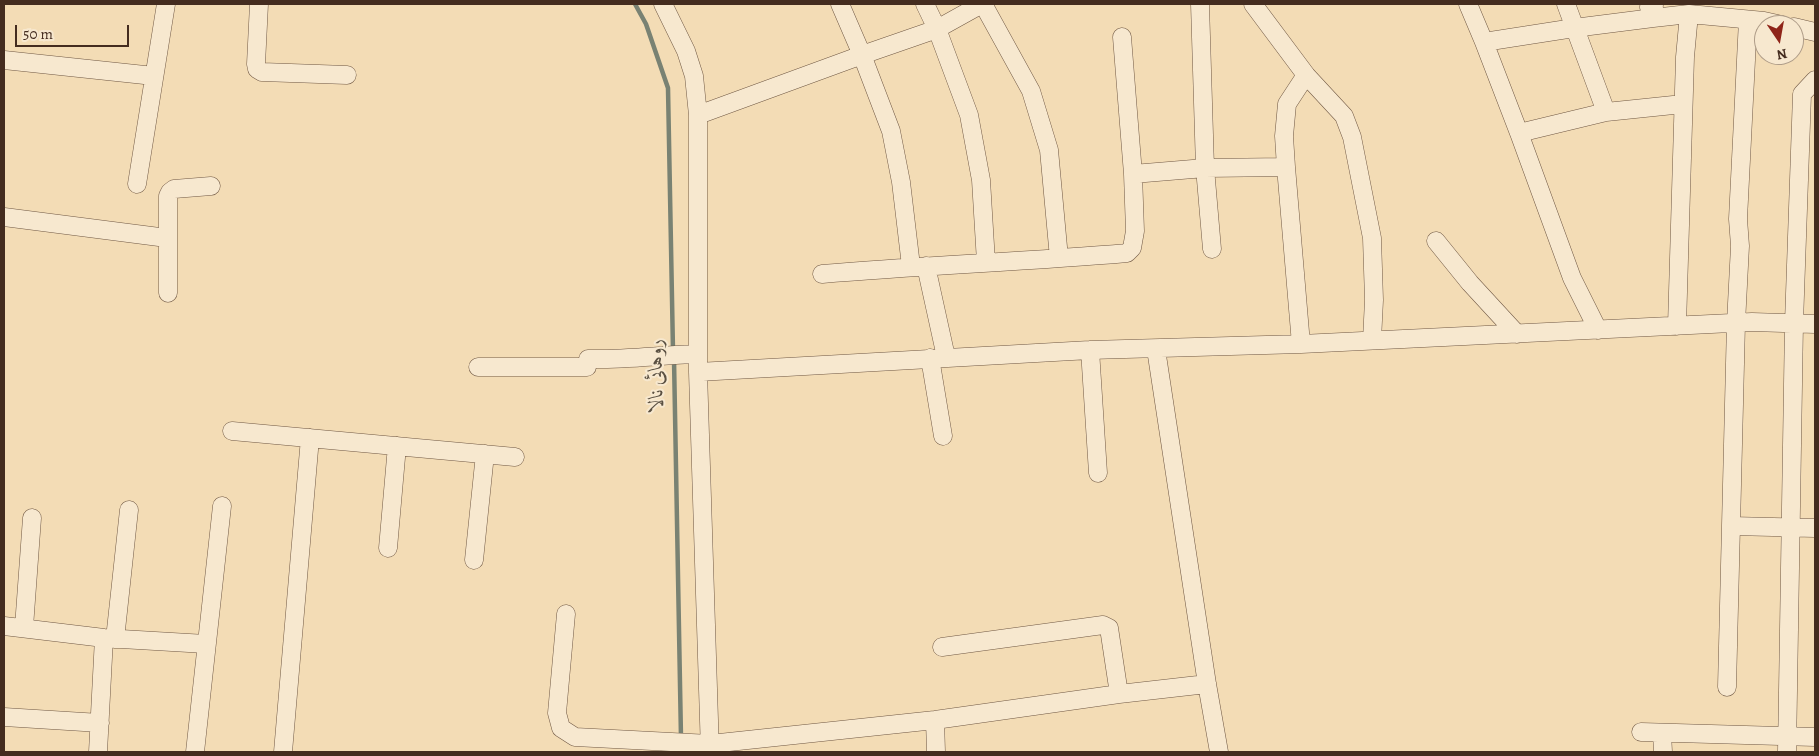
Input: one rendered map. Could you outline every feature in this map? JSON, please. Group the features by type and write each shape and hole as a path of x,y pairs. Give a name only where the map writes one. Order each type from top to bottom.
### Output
{"street":[{"path":"137,184 166,4"},
{"path":"259,4 257,69 262,72 347,75"},
{"path":"663,4 686,51 694,76 698,115 692,354 698,372 710,748"},
{"path":"840,4 891,131 938,358 942,436"},
{"path":"925,4 938,29 968,115 981,180 986,262"},
{"path":"698,115 938,29 983,4 1031,91 1047,142 1059,258"},
{"path":"1200,4 1205,168 1212,250"},
{"path":"1253,4 1306,75 1344,116 1352,138 1372,238 1374,300 1372,340"},
{"path":"1468,4 1519,133 1572,278 1598,330"},
{"path":"1566,4 1606,112"},
{"path":"1484,42 1574,28 1652,8 1754,21"},
{"path":"1677,326 1683,104 1689,14"},
{"path":"1727,687 1736,323 1740,246 1738,219 1748,20"},
{"path":"822,274 1127,253 1132,248 1135,231 1133,174 1122,37"},
{"path":"4,60 154,76"},
{"path":"1301,344 1284,136 1287,104 1306,75"},
{"path":"1787,744 1794,324 1802,94 1815,80"},
{"path":"1519,133 1606,112 1683,104"},
{"path":"1133,174 1205,168 1286,168"},
{"path":"168,293 168,196 174,189 211,186"},
{"path":"4,217 167,238"},
{"path":"1436,240 1470,284 1516,334"},
{"path":"698,372 1090,350 1301,344 1736,323 1815,324"},
{"path":"1156,349 1219,752"},
{"path":"1090,350 1098,472"},
{"path":"478,367 587,367 588,359 617,360 657,355 692,354"},
{"path":"232,431 515,457"},
{"path":"283,752 310,438"},
{"path":"388,548 397,446"},
{"path":"474,560 485,454"},
{"path":"195,752 222,506"},
{"path":"98,752 110,638 129,510"},
{"path":"24,627 32,518"},
{"path":"1731,526 1815,528"},
{"path":"566,614 557,713 561,728 575,737 689,742 710,748 1207,684"},
{"path":"942,647 1103,625 1109,628 1119,694"},
{"path":"4,626 110,638 206,644"},
{"path":"4,716 100,722"},
{"path":"935,720 936,752"},
{"path":"1641,732 1787,744 1815,737"},
{"path":"1662,733 1663,752"}],"waterway":[{"name":"روہائی نالا","path":"635,4 646,24 668,88 673,351"},
{"name":"روہائی نالا","path":"674,359 681,738"}]}
